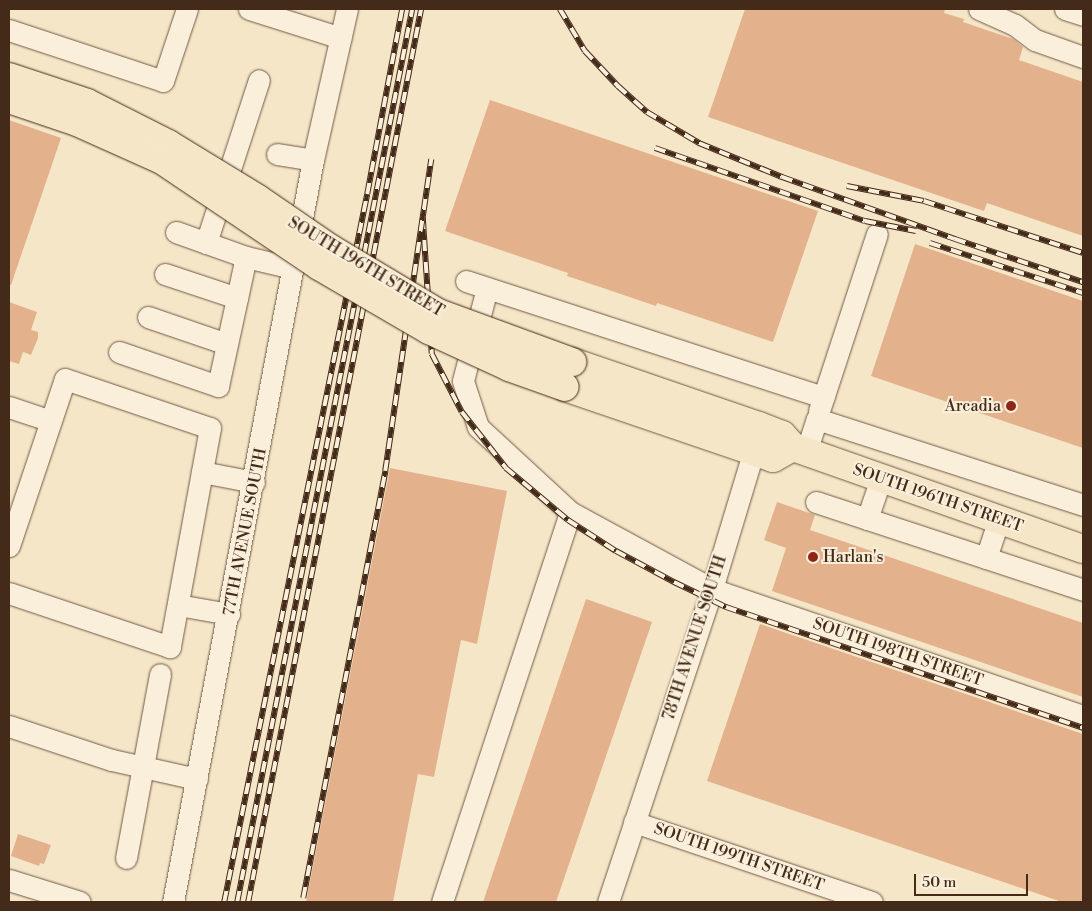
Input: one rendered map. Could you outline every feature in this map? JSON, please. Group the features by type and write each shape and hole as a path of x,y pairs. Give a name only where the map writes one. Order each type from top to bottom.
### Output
{"main road":[{"name":"SOUTH 196TH STREET","path":"9,77 87,103 168,144 258,199 330,249 438,313 569,374 753,453 772,458 800,449"},
{"name":"SOUTH 196TH STREET","path":"9,99 77,122 162,160 319,266 429,330 509,367 569,374 767,428 782,435 800,449 1083,548"}],"street":[{"path":"9,30 163,81 187,9"},
{"path":"249,9 341,38"},
{"name":"77TH AVENUE SOUTH","path":"173,902 254,482 313,160 347,9"},
{"path":"979,9 1015,25 1035,40 1083,57"},
{"path":"1065,9 1083,15"},
{"path":"206,242 259,80"},
{"path":"277,154 313,160"},
{"path":"176,232 246,256 293,268"},
{"path":"800,449 817,419 877,234"},
{"path":"119,352 218,386 246,256"},
{"path":"165,274 237,298"},
{"path":"466,281 824,397"},
{"name":"SOUTH 198TH STREET","path":"487,288 463,381 478,427 570,512 712,589 1083,716"},
{"path":"148,317 227,344"},
{"path":"9,546 65,378 210,428 170,647 9,593"},
{"path":"9,407 51,421"},
{"path":"817,419 1083,505"},
{"name":"78TH AVENUE SOUTH","path":"608,902 712,589 753,453"},
{"path":"202,472 254,482"},
{"path":"867,518 882,478"},
{"path":"816,502 1083,590"},
{"path":"442,902 570,512"},
{"path":"986,558 999,519"},
{"path":"178,605 229,614"},
{"path":"126,858 160,674"},
{"path":"9,726 112,760 197,779"},
{"name":"SOUTH 199TH STREET","path":"634,822 872,902"},
{"path":"9,880 80,902"}],"building":[{"path":"745,9 945,9 944,13 964,19 963,22 1013,39 1023,47 1019,60 1083,82 1083,236 987,203 984,211 708,117"},
{"path":"490,100 818,211 773,342 657,303 656,306 567,276 568,273 445,231"},
{"path":"9,120 61,138 11,285 9,285"},
{"path":"915,244 1083,301 1083,448 871,376"},
{"path":"9,302 37,312 31,330 38,332 38,338 31,355 23,352 19,364 9,361"},
{"path":"390,468 507,491 477,644 461,640 434,777 418,774 393,902 306,902"},
{"path":"777,502 815,515 810,530 1083,623 1083,697 772,591 786,548 764,540"},
{"path":"586,599 652,622 556,902 483,902"},
{"path":"760,624 1083,734 1083,902 1062,902 707,781"},
{"path":"18,834 51,845 44,864 40,863 39,866 11,856"}],"railway":[{"path":"224,902 367,194 402,9"},
{"path":"237,902 412,9"},
{"path":"248,902 421,9"},
{"path":"560,9 585,51 618,86 647,112 699,143 782,177 955,239 1083,282"},
{"path":"655,148 865,221 916,231"},
{"path":"303,898 385,471 431,159"},
{"path":"847,186 924,201 1083,253"},
{"path":"423,218 432,354 462,412 506,468 568,520 616,551 726,607 1083,728"},
{"path":"930,243 1083,293"}],"place":[{"name":"Arcadia","path":"1011,406"},
{"name":"Harlan's","path":"813,557"}]}
